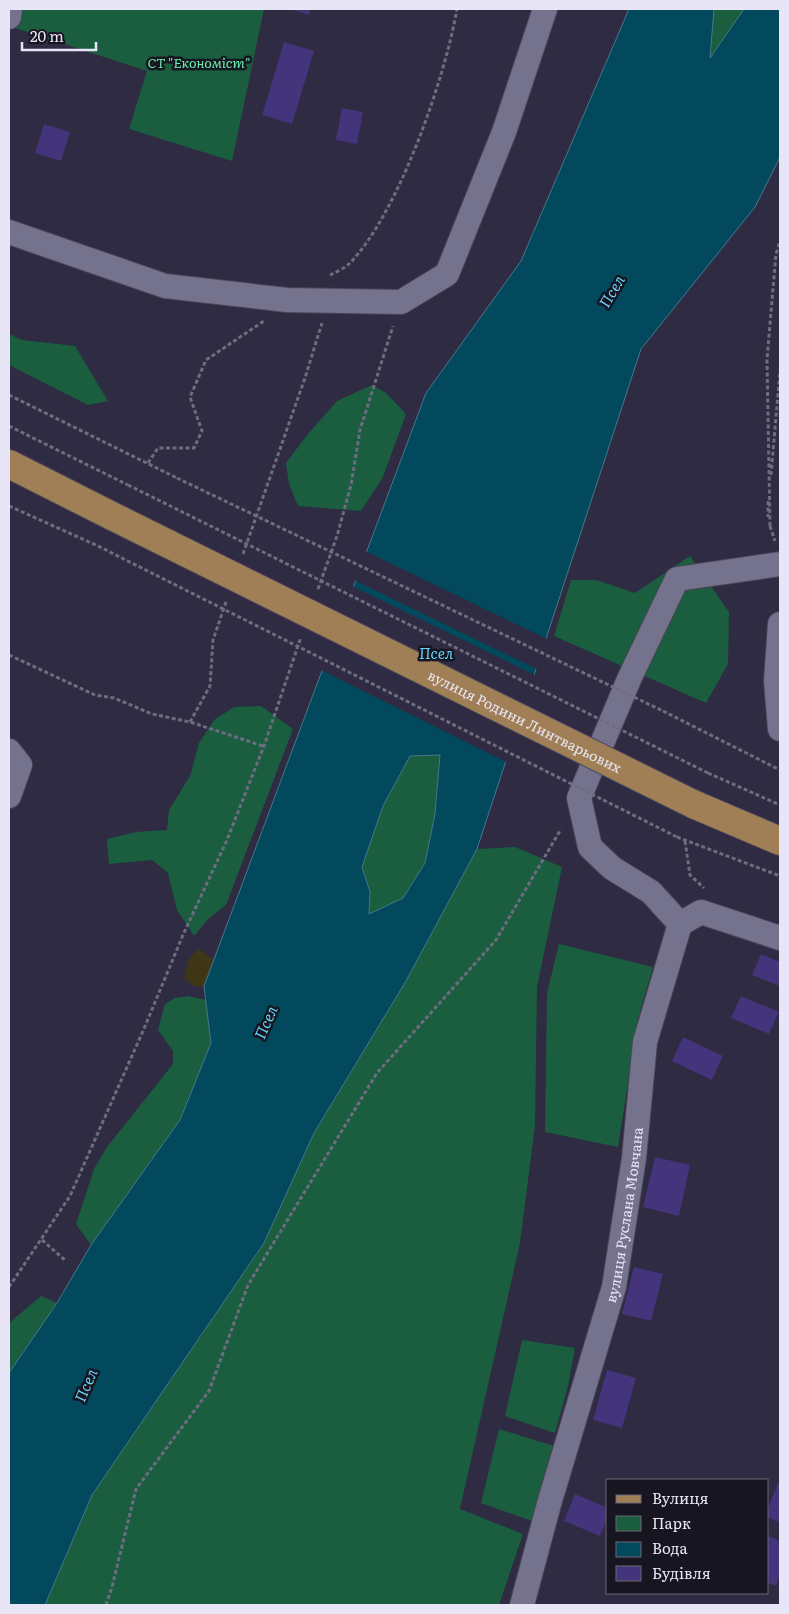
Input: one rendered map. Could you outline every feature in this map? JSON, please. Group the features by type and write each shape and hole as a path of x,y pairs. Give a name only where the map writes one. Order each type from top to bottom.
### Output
{"main road":[{"name":"вулиця Родини Линтварьових","path":"9,464 692,804 780,841"}],"street":[{"path":"9,17 10,9"},
{"path":"9,232 164,286 287,300 327,289 402,302 447,274 504,132 545,9"},
{"path":"778,554 677,579 630,677 579,798 590,846 612,868 651,892 680,924 701,912 780,938"},
{"path":"780,624 776,681 780,729"},
{"path":"9,751 20,765 9,796"},
{"name":"вулиця Руслана Мовчана","path":"522,1605 549,1504 614,1287 634,1158 645,1042 680,924"}],"path":[{"path":"242,558 305,378 327,289 349,264 374,230 410,162 452,40 457,9"},
{"path":"770,526 767,359 776,254 780,241"},
{"path":"148,463 158,448 194,448 202,431 190,397 206,360 259,326 287,300"},
{"path":"318,590 337,536 351,485 360,430 402,302"},
{"path":"778,554 767,510 780,371"},
{"path":"9,395 177,478 663,711 780,770"},
{"path":"9,426 708,773 780,805"},
{"path":"9,506 98,546 685,841 780,876"},
{"path":"190,722 210,686 213,640 229,594"},
{"path":"9,1287 70,1196 187,926 227,840 264,746 302,635"},
{"path":"9,655 95,694 114,698 152,714 190,722 264,746"},
{"path":"106,1605 136,1489 208,1391 248,1285 377,1073 496,940 579,798"},
{"path":"685,841 690,875 706,891 701,912"},
{"path":"42,1240 65,1260"}],"green space":[{"name":"СТ \"Економіст\"","path":"9,9 264,9 232,161 129,129 147,71 9,26"},
{"path":"714,9 744,9 709,59"},
{"path":"9,334 22,340 75,346 108,401 88,405 9,365"},
{"path":"372,385 386,393 406,414 383,477 361,511 298,506 289,484 286,463 307,435 337,401"},
{"path":"690,556 729,612 728,664 706,703 554,636 571,580 596,580 635,593"},
{"path":"261,706 293,729 226,905 208,919 194,936 177,910 168,873 152,860 109,864 107,839 136,832 167,830 169,810 190,776 199,743 214,720 234,707"},
{"path":"440,755 435,814 425,863 403,898 369,915 370,892 362,867 383,806 410,756"},
{"path":"515,847 562,867 537,987 535,1126 520,1243 460,1509 523,1534 499,1605 45,1605 92,1495 264,1243 314,1133 406,981 477,849"},
{"path":"559,944 653,967 638,1019 618,1147 545,1132 547,993"},
{"path":"188,996 206,1000 211,1043 180,1120 91,1245 76,1224 94,1169 107,1147 173,1064 173,1051 158,1030 165,1004 175,998"},
{"path":"41,1296 57,1303 9,1373 9,1323"},
{"path":"522,1340 575,1348 568,1386 555,1433 505,1416"},
{"path":"499,1429 554,1446 532,1521 481,1503"}],"sand":[{"path":"198,948 215,961 204,986 194,986 184,978 188,961"}],"water":[{"name":"Псел","path":"629,9 714,9 710,58 744,9 780,9 780,157 755,207 641,349 477,849 406,981 314,1133 264,1243 92,1495 45,1605 9,1605 9,1373 57,1303 91,1245 180,1120 211,1043 204,986 426,393 521,261","holes":["440,755 435,814 425,863 403,898 369,914 370,892 362,867 383,806 410,756"]}],"pier":[{"path":"363,550 549,640 539,670 352,579"},
{"path":"350,585 537,676 508,763 319,669"}],"building":[{"path":"291,9 310,9 309,15"},
{"path":"284,42 314,51 292,124 262,115"},
{"path":"342,108 363,112 357,144 336,140"},
{"path":"44,124 70,132 61,161 35,153"},
{"path":"761,954 780,962 780,986 752,975"},
{"path":"741,996 779,1012 769,1034 731,1018"},
{"path":"683,1037 723,1056 712,1080 672,1061"},
{"path":"655,1157 690,1165 679,1216 643,1207"},
{"path":"634,1267 663,1274 651,1321 622,1314"},
{"path":"607,1370 636,1378 622,1428 593,1420"},
{"path":"778,1483 780,1484 780,1523 769,1518 769,1506"},
{"path":"575,1494 606,1507 606,1522 600,1536 564,1521"},
{"path":"769,1536 780,1541 780,1574 776,1586 769,1583"}]}
